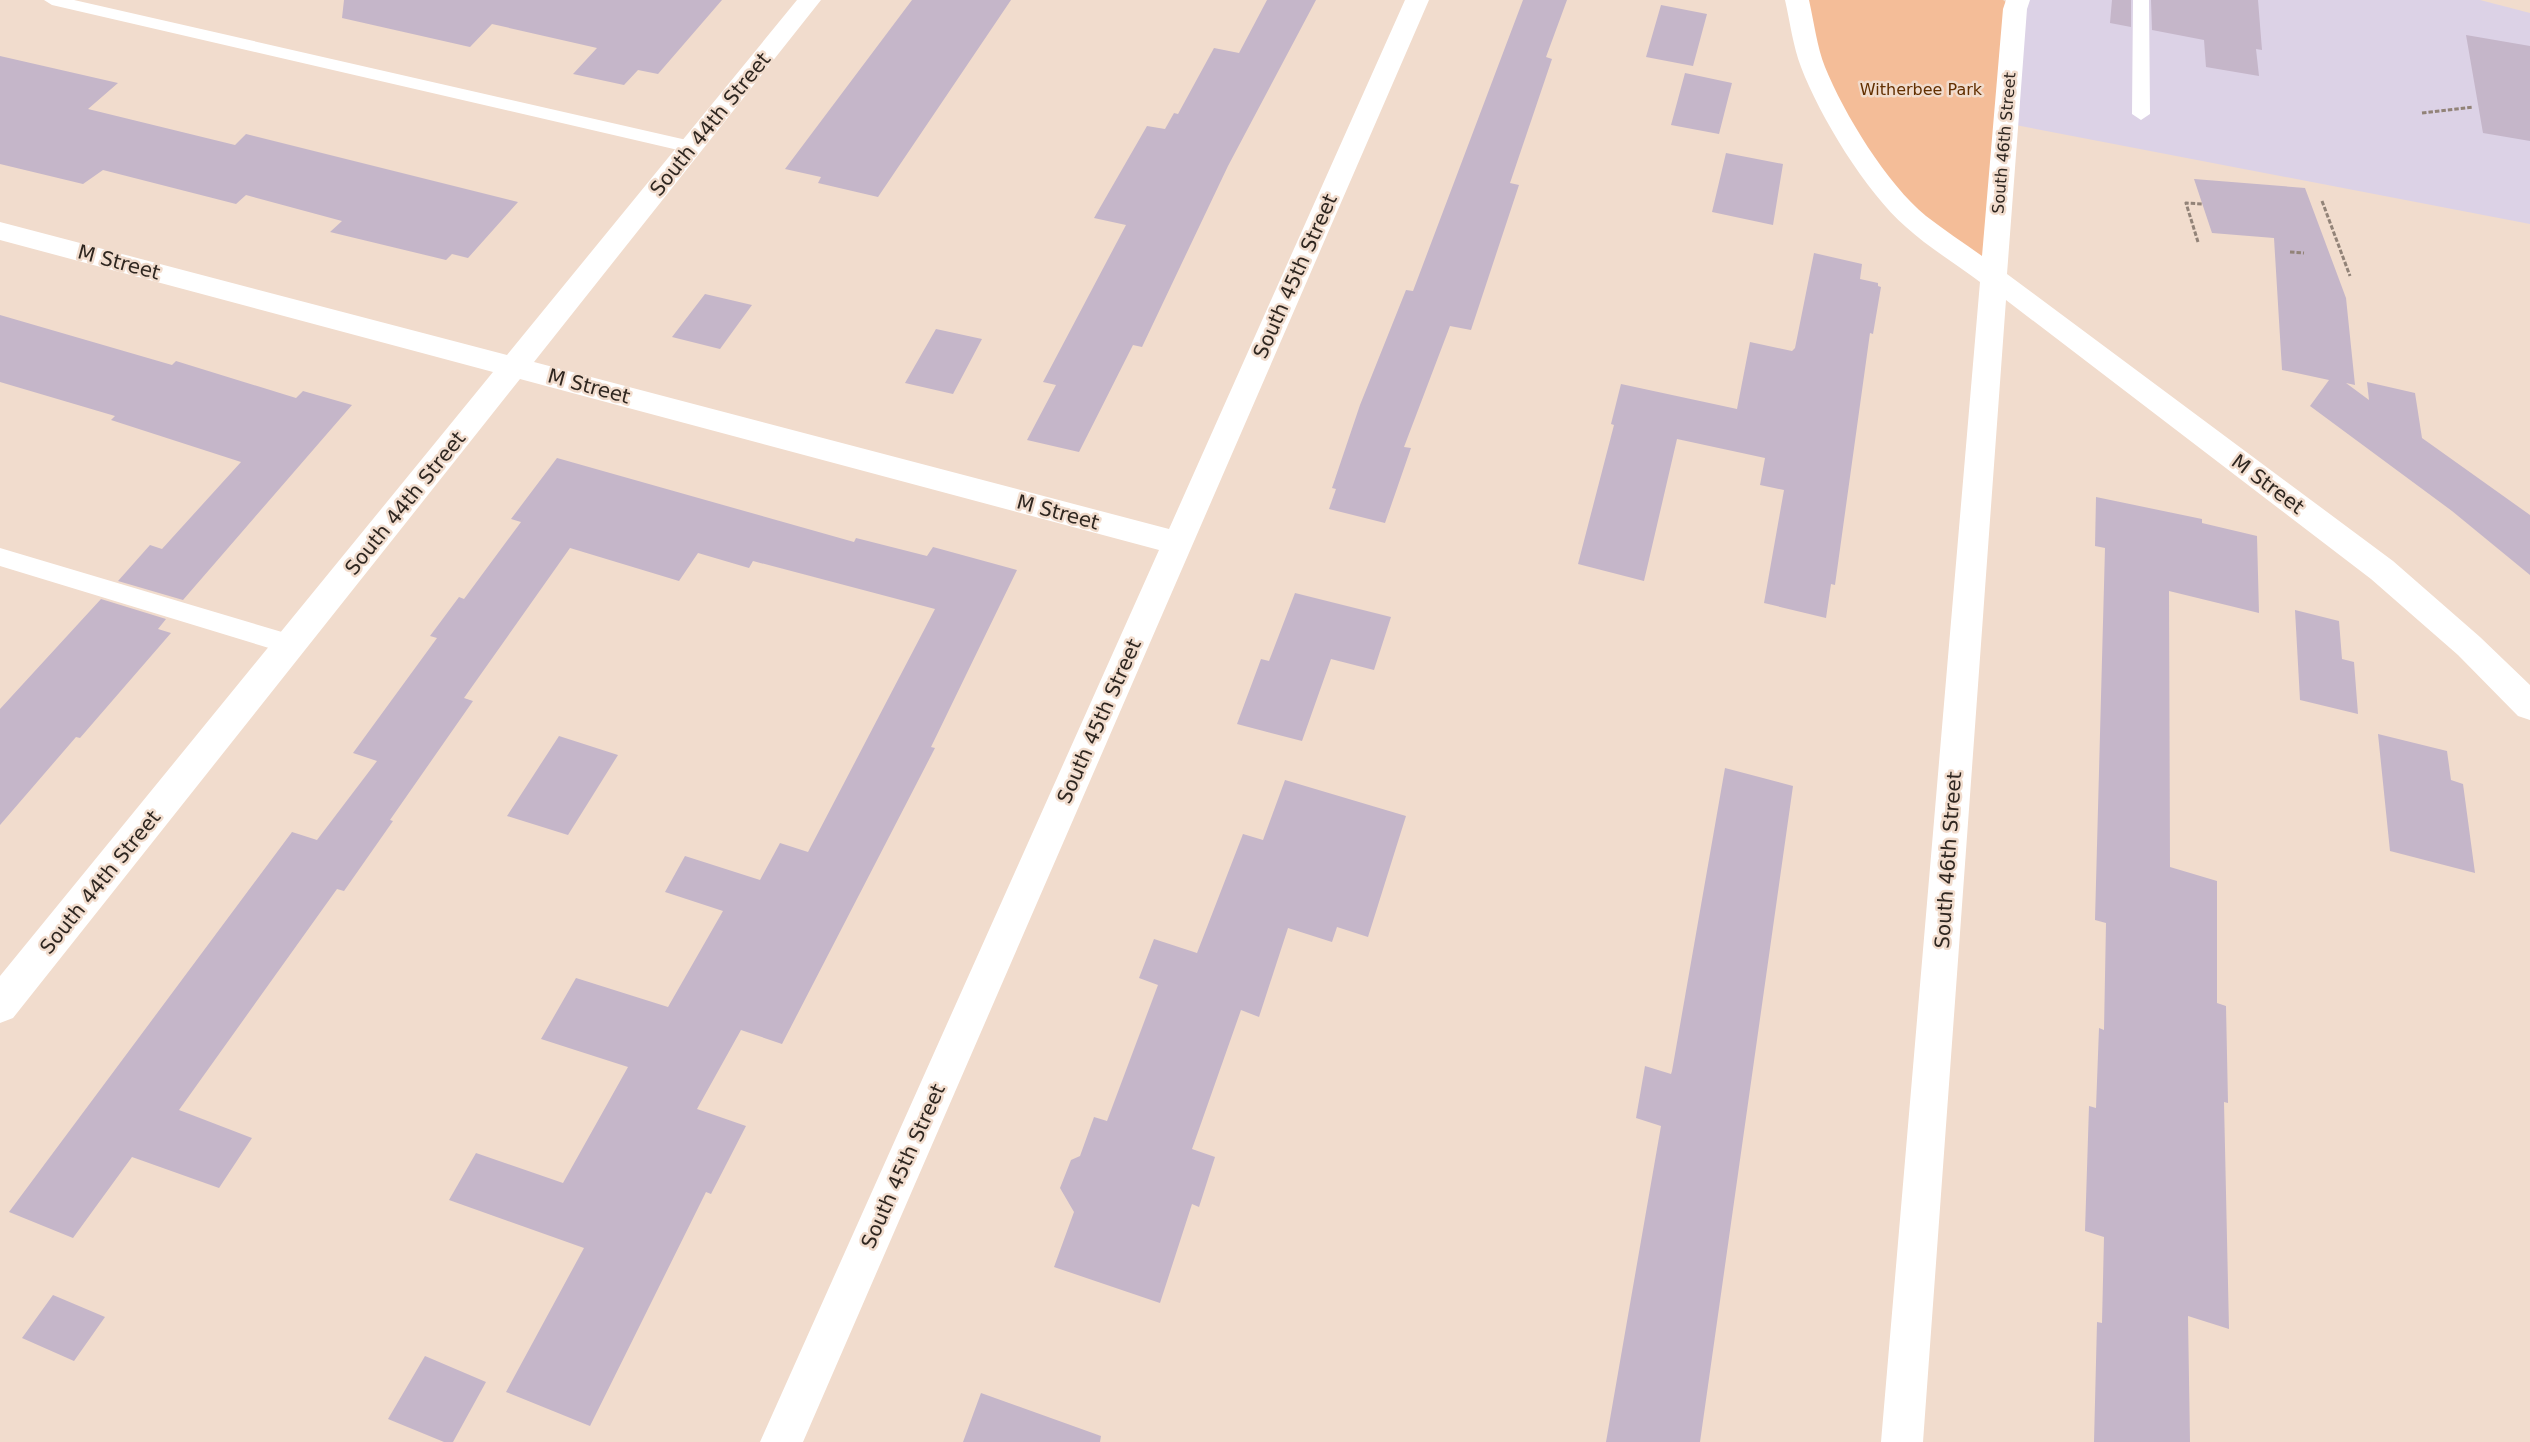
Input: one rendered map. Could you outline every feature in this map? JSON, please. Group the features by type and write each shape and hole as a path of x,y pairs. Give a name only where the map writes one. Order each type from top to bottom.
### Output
{"street":[{"name":"South 44th Street","path":"0,1005 809,0"},
{"name":"South 45th Street","path":"781,1442 1417,0"},
{"path":"1797,0 1812,65 1828,101 1853,143 1890,194 1915,221 1993,278"},
{"name":"South 46th Street","path":"1902,1442 2016,3"},
{"name":"M Street","path":"0,231 1177,543"},
{"name":"M Street","path":"1993,278 2089,347 2382,570 2454,632 2530,706"}],"lane":[{"path":"52,0 691,147"},
{"path":"2140,114 2141,0"},
{"path":"0,556 292,645"}],"path":[{"path":"2422,113 2473,106"},
{"path":"2322,201 2350,276"},
{"path":"2198,242 2186,203 2202,204"},
{"path":"2290,252 2304,253"}],"shaded area":[{"path":"2018,0 2480,0 2530,13 2530,224 2005,123"}],"green space":[{"name":"Witherbee Park","path":"1797,0 2003,0 2015,9 1993,278 1932,236 1853,143"}],"building":[{"path":"344,0 722,0 658,74 638,70 624,85 573,74 597,48 492,24 470,47 342,18"},
{"path":"912,0 1011,0 878,197 818,183 821,177 785,169"},
{"path":"1267,0 1316,0 1228,166 1142,347 1133,345 1079,452 1027,440 1056,385 1043,382 1126,225 1094,218 1147,126 1165,129 1174,113 1178,114 1214,48 1239,53"},
{"path":"1523,0 1567,0 1546,57 1552,59 1510,183 1519,185 1471,330 1450,326 1404,447 1411,448 1385,523 1329,509 1336,489 1332,488 1360,405 1406,290 1413,291"},
{"path":"2112,0 2131,0 2131,27 2110,23"},
{"path":"2151,0 2258,0 2262,50 2256,49 2259,76 2206,67 2204,40 2152,30"},
{"path":"1661,5 1707,14 1693,66 1646,57"},
{"path":"2466,35 2530,46 2530,141 2483,133"},
{"path":"0,56 118,83 88,109 235,145 246,134 518,202 468,258 452,254 446,260 330,232 342,221 246,195 236,204 103,170 83,184 0,164"},
{"path":"1685,73 1732,83 1719,134 1671,125"},
{"path":"1726,153 1783,164 1773,225 1712,212"},
{"path":"2194,179 2305,188 2346,298 2355,385 2346,383 2369,400 2367,382 2415,393 2422,438 2530,515 2530,575 2452,511 2310,406 2329,380 2282,370 2274,238 2212,233"},
{"path":"1814,253 1862,264 1860,279 1878,283 1881,287 1873,334 1870,333 1835,585 1831,584 1826,618 1764,603 1784,490 1760,485 1765,458 1677,439 1644,581 1578,564 1614,425 1611,424 1621,384 1737,409 1750,342 1792,351 1795,348"},
{"path":"705,294 752,305 720,349 672,337"},
{"path":"0,315 172,365 176,361 296,398 303,391 352,405 183,600 118,581 150,545 162,549 241,462 111,420 115,416 0,382"},
{"path":"936,329 982,339 953,394 905,383"},
{"path":"557,458 854,542 856,538 927,556 933,547 1017,570 931,747 935,748 782,1044 741,1030 697,1109 746,1126 711,1194 706,1192 590,1426 506,1392 584,1248 449,1200 476,1153 563,1183 628,1067 541,1039 576,978 668,1007 723,911 665,892 685,856 760,880 780,843 808,852 935,609 753,561 749,568 698,553 679,581 570,548 464,698 473,701 390,820 393,821 344,891 337,889 179,1110 252,1138 219,1188 132,1157 73,1238 9,1212 292,832 317,840 377,761 353,753 437,638 430,636 459,597 464,599 521,522 511,519"},
{"path":"2096,497 2202,519 2202,523 2257,536 2259,613 2169,591 2170,867 2217,881 2217,1003 2226,1006 2228,1103 2224,1102 2229,1329 2188,1316 2190,1442 2094,1442 2097,1322 2102,1323 2104,1237 2085,1231 2089,1106 2096,1108 2099,1028 2104,1030 2106,923 2095,920 2105,548 2095,546"},
{"path":"1295,593 1391,617 1374,670 1331,659 1302,741 1237,724 1261,659 1269,661"},
{"path":"101,599 166,619 158,629 171,633 80,738 76,737 0,825 0,709"},
{"path":"2295,610 2339,621 2342,659 2354,662 2358,714 2300,700"},
{"path":"2378,734 2447,751 2451,780 2463,784 2475,873 2390,851"},
{"path":"559,736 618,755 568,835 507,816"},
{"path":"1725,768 1793,786 1700,1442 1606,1442 1661,1126 1636,1118 1645,1066 1671,1074 1672,1071"},
{"path":"1285,780 1406,816 1368,937 1337,927 1332,942 1288,928 1259,1017 1241,1010 1192,1149 1215,1157 1199,1207 1192,1204 1160,1303 1054,1267 1074,1212 1060,1188 1071,1160 1080,1156 1094,1117 1107,1121 1158,985 1139,978 1154,939 1197,953 1243,834 1263,840"},
{"path":"53,1295 105,1317 74,1361 22,1338"},
{"path":"425,1356 486,1382 453,1442 444,1442 388,1419"},
{"path":"981,1393 1101,1436 1100,1442 963,1442"}]}
